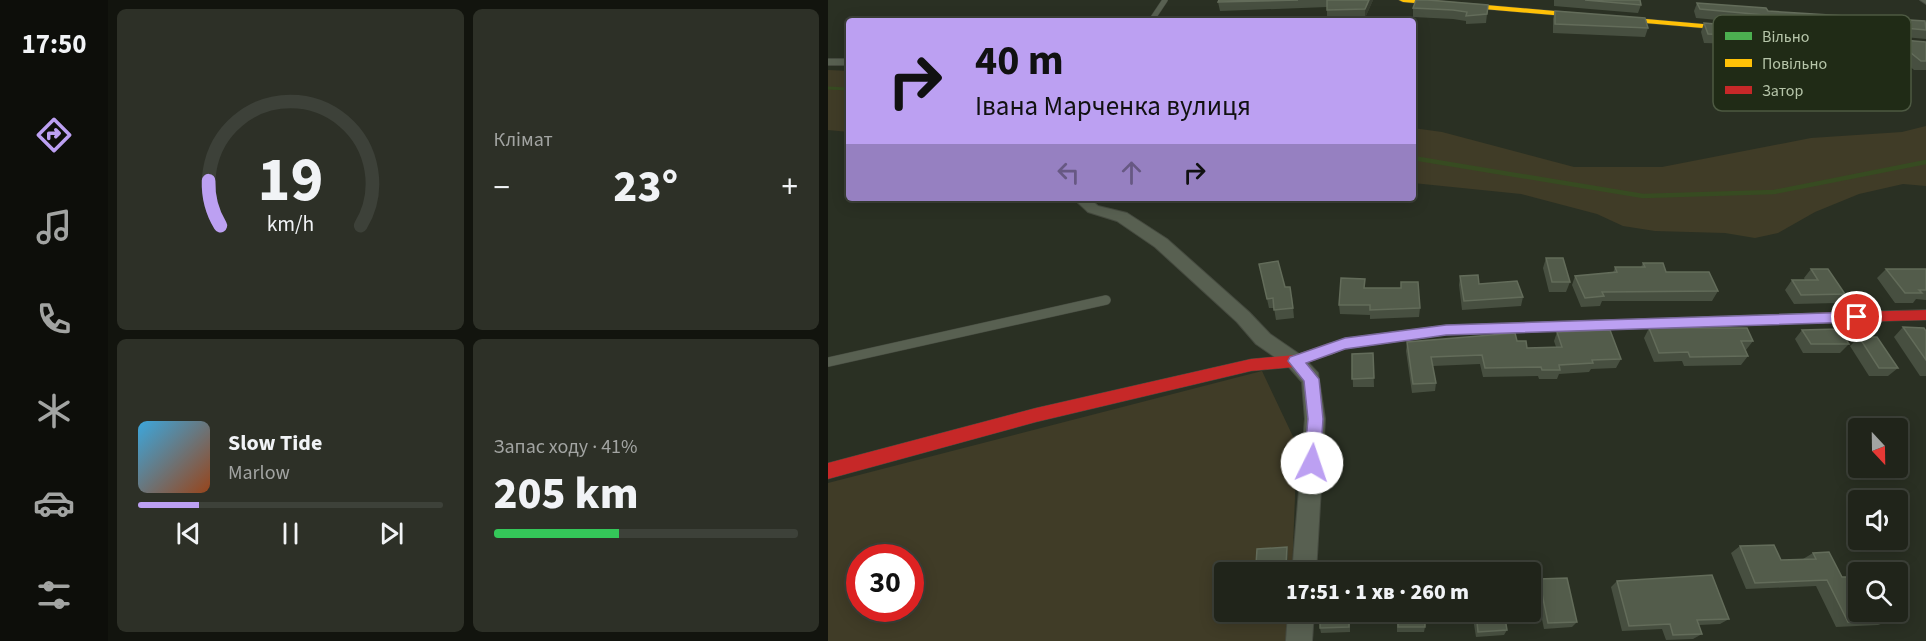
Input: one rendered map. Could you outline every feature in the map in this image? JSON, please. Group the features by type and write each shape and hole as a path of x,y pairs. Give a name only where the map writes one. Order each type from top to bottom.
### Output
{"street":[{"path":"1403,0 1713,26"},
{"path":"828,62 846,62"},
{"path":"1084,201 1093,208 1122,218 1161,243 1243,317 1263,339 1295,361 1311,379 1315,419 1305,562"},
{"path":"828,471 1058,410 1251,365 1295,361 1345,344 1446,330 1926,315"},
{"path":"1299,641 1300,622"}],"lane":[{"path":"1153,18 1165,0"},
{"path":"828,362 1106,300"}],"shaded area":[{"path":"828,70 846,71 846,132 828,130"},
{"path":"1926,126 1926,186 1903,184 1859,194 1815,212 1778,233 1755,238 1725,233 1655,231 1623,226 1597,214 1521,194 1416,183 1416,128 1442,132 1574,167 1662,167 1811,138 1902,132"},
{"path":"1262,371 1297,445 1292,562 1214,562 1214,622 1289,622 1288,641 828,641 828,483"}],"building":[{"path":"1219,0 1298,0 1218,2"},
{"path":"1327,0 1369,0 1365,9 1327,10"},
{"path":"1416,0 1488,5 1487,14 1466,16 1467,12 1413,8"},
{"path":"1585,0 1640,0 1641,5"},
{"path":"1697,3 1831,15 1765,15 1700,9"},
{"path":"1555,11 1645,18 1648,28 1555,24"},
{"path":"1911,20 1925,21 1926,30 1911,29"},
{"path":"1704,23 1713,24 1713,34 1708,34"},
{"path":"1911,41 1926,42 1926,61 1921,61 1911,53"},
{"path":"1546,258 1563,258 1570,282 1552,282"},
{"path":"1278,261 1285,287 1290,287 1293,308 1274,310 1273,298 1267,299 1259,264"},
{"path":"1643,263 1663,263 1666,272 1709,272 1718,291 1602,292 1604,296 1585,298 1575,276 1617,272 1615,267 1645,267"},
{"path":"1811,269 1828,269 1845,294 1801,295 1792,280 1818,280"},
{"path":"1886,269 1926,269 1926,290 1919,290 1922,293 1905,293"},
{"path":"1478,275 1479,284 1517,281 1523,297 1464,301 1460,276"},
{"path":"1341,278 1365,279 1364,288 1401,288 1401,282 1418,282 1420,308 1370,310 1370,305 1339,305"},
{"path":"1903,327 1924,328 1926,331 1926,360"},
{"path":"1649,328 1747,328 1753,341 1741,341 1748,356 1690,357 1688,352 1659,353"},
{"path":"1839,329 1849,344 1811,344 1802,330"},
{"path":"1610,330 1621,359 1592,360 1593,363 1559,365 1560,370 1542,370 1541,367 1485,368 1482,355 1431,357 1436,383 1413,384 1407,342 1515,333 1517,341 1526,341 1527,348 1562,347 1557,332"},
{"path":"1859,337 1877,337 1898,368 1879,368"},
{"path":"1373,353 1374,378 1352,379 1352,354"},
{"path":"1774,545 1781,560 1816,559 1813,553 1829,552 1842,577 1848,577 1848,622 1827,580 1755,583 1740,546"},
{"path":"1287,547 1286,562 1256,562 1257,549"},
{"path":"1712,575 1729,619 1697,620 1702,634 1673,635 1670,624 1629,626 1617,581"},
{"path":"1567,578 1577,622 1548,623 1541,579"},
{"path":"1320,622 1349,622 1349,627 1320,628"},
{"path":"1398,622 1425,622 1425,627 1398,627"},
{"path":"1477,622 1506,622 1507,630 1478,632"}],"waterway":[{"path":"828,88 846,89"},
{"path":"1416,158 1643,196 1774,192 1926,162"}],"traffic: fast":[{"path":"1330,349 1345,344 1446,330 1817,318"}],"traffic: slow":[{"path":"1403,0 1713,27"}],"traffic: jam":[{"path":"1817,318 1926,315"},
{"path":"828,471 1036,415 1251,365 1295,361 1330,349"}],"route":[{"path":"1312,463 1315,419 1311,379 1295,361 1345,344 1446,330 1857,317"}]}
